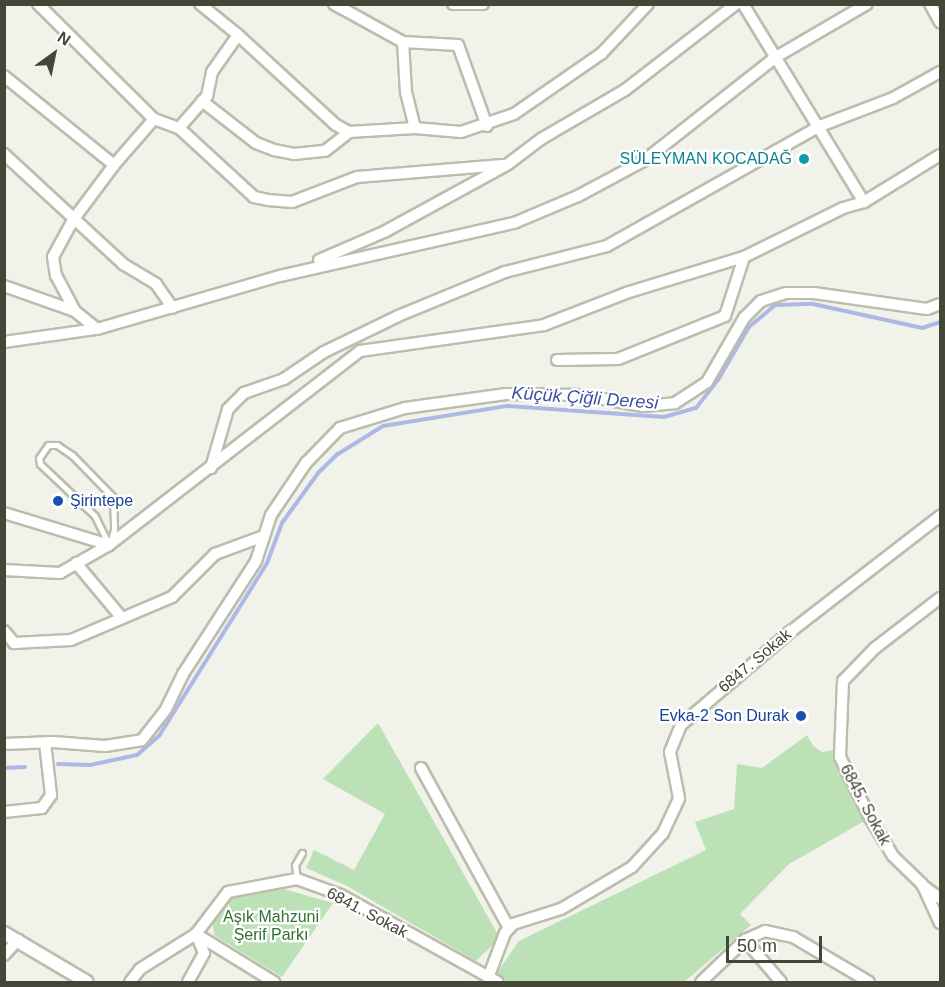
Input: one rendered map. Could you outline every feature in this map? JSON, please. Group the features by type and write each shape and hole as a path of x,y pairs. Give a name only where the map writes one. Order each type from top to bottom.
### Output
{"street":[{"path":"38,4 154,119 179,128 254,197 292,202 357,177 508,164"},
{"path":"200,4 238,35 336,125 349,132 415,128 461,132 487,126 514,114 602,53 648,4"},
{"path":"334,4 403,42 458,45 487,126"},
{"path":"453,4 483,4"},
{"path":"280,276 384,232 508,164 541,139 625,90 736,4"},
{"path":"743,4 820,126 864,202"},
{"path":"4,342 97,329 280,276 514,223 578,196 645,160 776,57 867,4"},
{"path":"930,4 940,22"},
{"path":"179,128 202,101 212,72 238,35"},
{"path":"403,42 406,92 415,128"},
{"path":"211,468 228,409 244,393 284,379 324,352 398,316 505,272 607,246 820,126 893,98 940,72"},
{"path":"4,76 114,165"},
{"path":"202,101 256,143 274,150 294,154 325,151 349,132"},
{"path":"75,311 56,276 53,257 74,220 114,165 154,119"},
{"path":"4,154 123,264 156,284 173,308"},
{"path":"5,573 60,573 109,545 360,351 544,325 626,293 744,256 843,208 864,202 940,155"},
{"path":"557,360 618,359 725,316 744,256"},
{"path":"4,286 75,311 97,329"},
{"path":"4,744 45,742 105,746 142,741 166,710 183,674 256,561 271,515 306,463 340,428 405,408 506,394 581,395 643,406 675,403 707,382 744,318 761,301 786,293 814,292 927,309 940,304"},
{"path":"4,513 109,545"},
{"name":"6847. Sokak","path":"509,928 524,918 561,909 632,867 663,833 679,798 670,752 681,725 790,632 940,516"},
{"path":"4,632 14,643 71,640 172,597 215,554 264,536"},
{"path":"76,563 122,618"},
{"name":"6845. Sokak","path":"940,598 875,648 843,681 840,757 870,818 893,856 922,884 940,923"},
{"path":"4,812 42,808 51,795 45,742"},
{"path":"421,768 509,928 493,980"},
{"path":"130,982 140,969 196,934 228,892 297,879"},
{"name":"6841. Sokak","path":"297,879 341,895 493,980"},
{"path":"922,884 940,898"},
{"path":"701,982 745,940 765,931 793,937 869,982"},
{"path":"4,933 87,982"},
{"path":"188,982 204,953 196,934"},
{"path":"196,934 274,982"},
{"path":"4,955 18,940"},
{"path":"745,940 781,982"}],"lane":[{"path":"48,445 57,445 72,455 112,497 114,530 109,545 94,516 40,464 39,458 48,445"},
{"path":"297,879 295,865 302,853"}],"green space":[{"path":"378,723 500,938 476,961 347,886 306,868 314,850 354,870 385,814 323,779"},
{"path":"807,735 813,746 822,752 833,750 842,742 840,757 870,818 789,864 740,914 751,925 684,982 511,982 494,977 519,941 706,850 695,822 734,809 737,764 762,768"},
{"name":"Aşık Mahzuni Şerif Parkı","path":"273,886 333,903 282,977 214,935 213,924 233,896"}],"waterway":[{"name":"Küçük Çiğli Deresi","path":"58,764 90,765 137,755 159,736 267,563 282,523 318,473 338,454 383,426 507,406 664,417 696,408 718,380 749,327 775,305 813,304 922,328 940,322"},
{"name":"Küçük Çiğli Deresi","path":"4,768 25,767"}],"place":[{"name":"SÜLEYMAN KOCADAĞ","path":"804,159"},
{"name":"Şirintepe","path":"58,501"},
{"name":"Evka-2 Son Durak","path":"801,716"}]}
